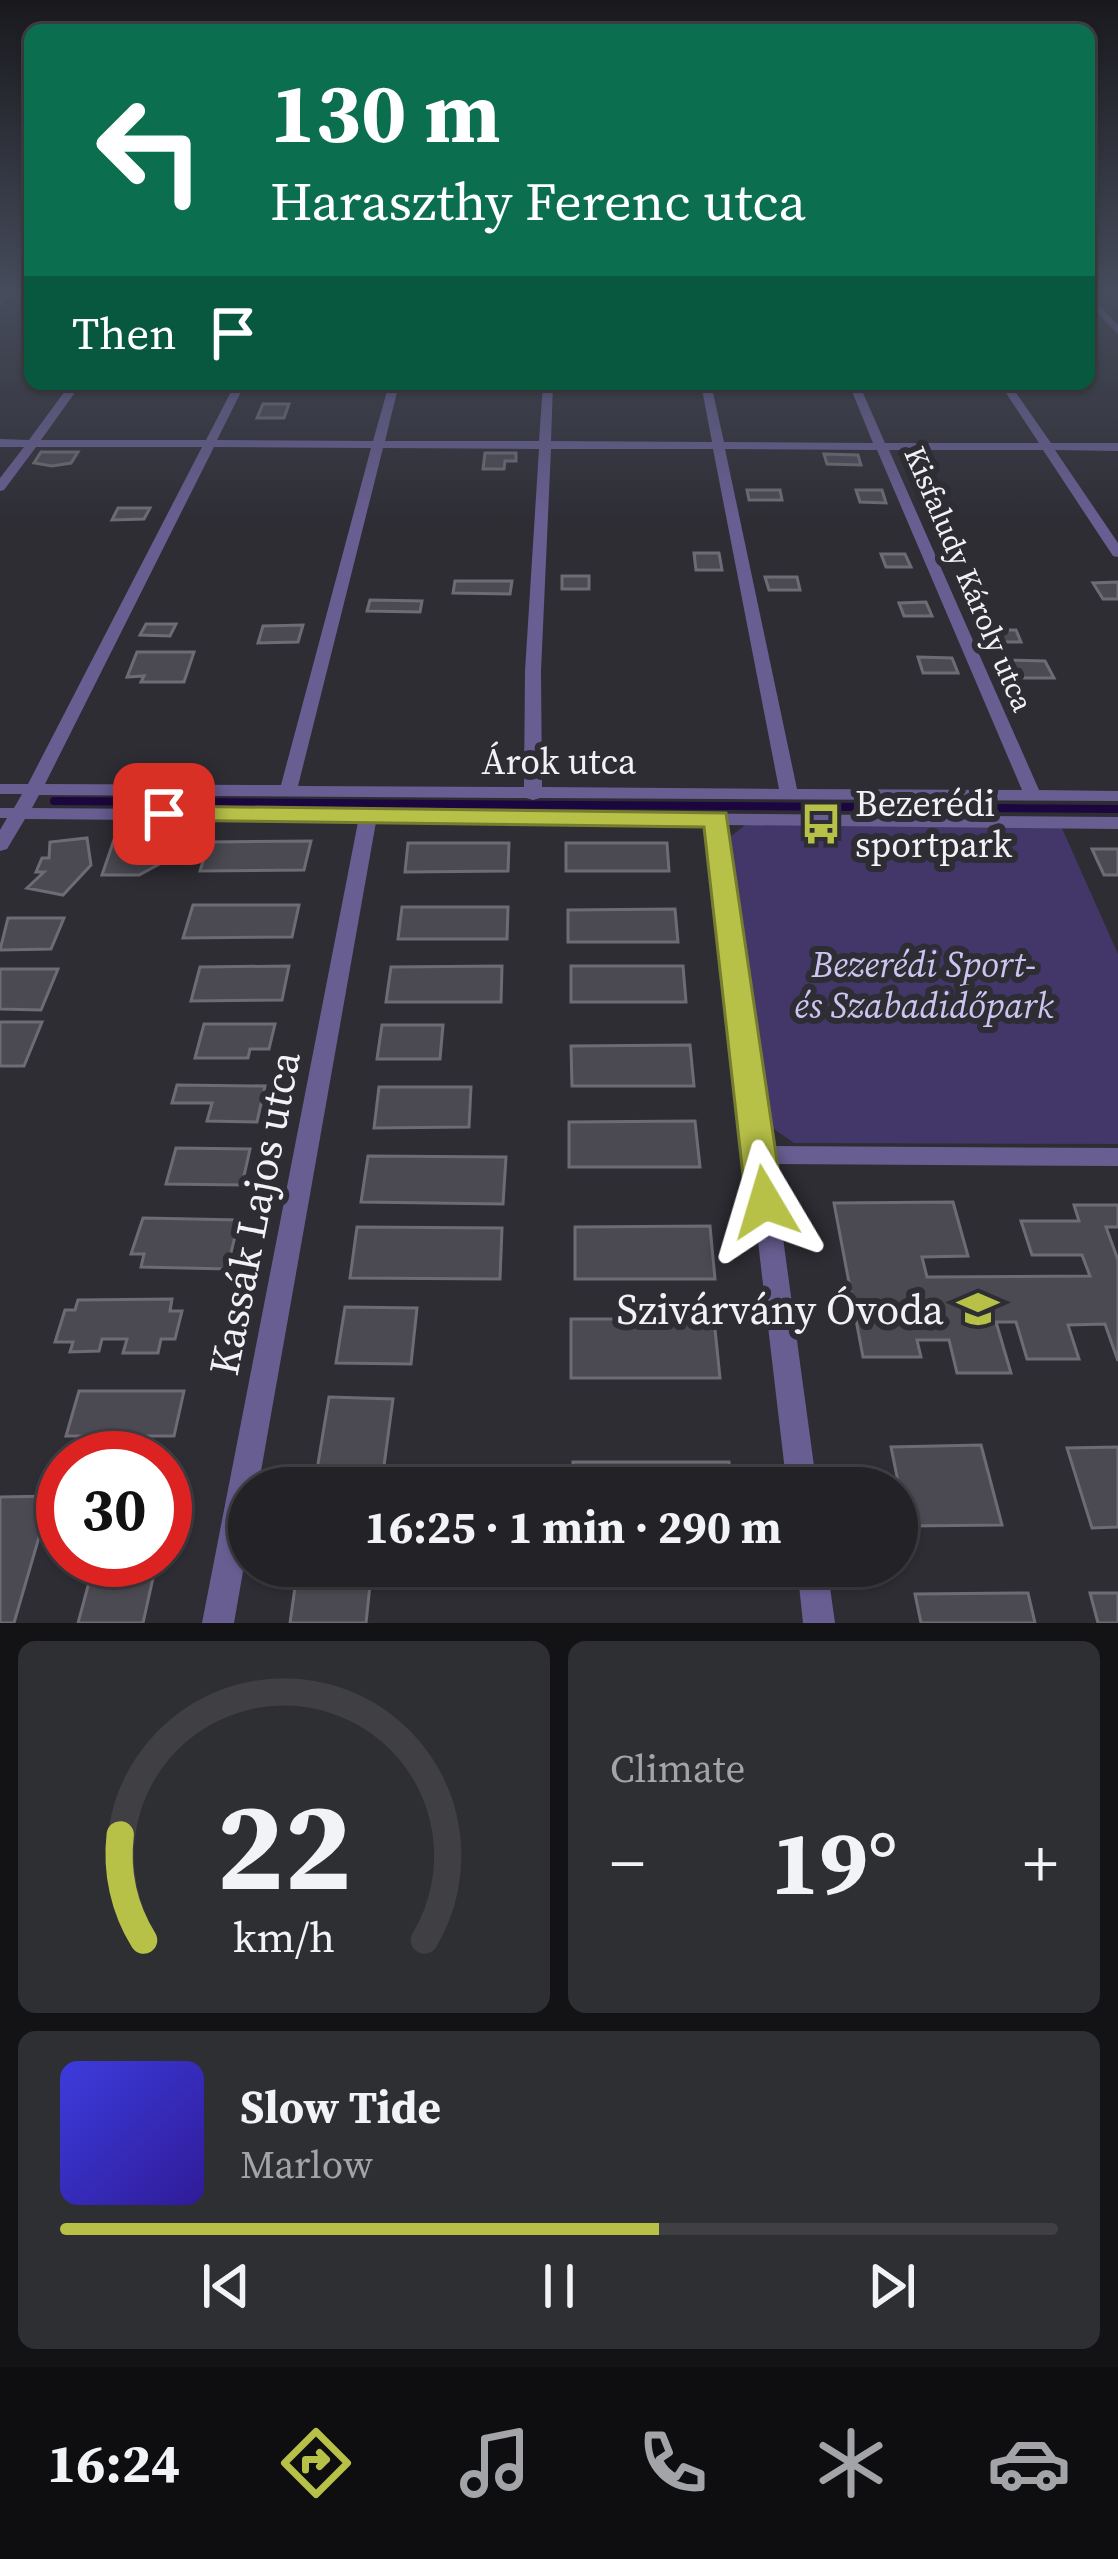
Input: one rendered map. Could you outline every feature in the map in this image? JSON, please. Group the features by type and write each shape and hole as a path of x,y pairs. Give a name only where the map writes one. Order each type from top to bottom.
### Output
{"street":[{"path":"0,487 72,390"},
{"path":"0,845 8,813 34,789 237,390"},
{"path":"288,792 393,390"},
{"path":"532,795 548,390"},
{"path":"707,390 789,794"},
{"name":"Kisfaludy Károly utca","path":"857,390 1034,796"},
{"path":"1009,390 1118,553"},
{"path":"0,443 1118,447"},
{"name":"Árok utca","path":"0,789 1118,796"},
{"path":"8,813 1118,823"},
{"name":"Kassák Lajos utca","path":"218,1623 368,816"},
{"path":"717,819 799,1467"},
{"path":"758,1155 1118,1156"},
{"path":"815,1587 819,1623"}],"green space":[{"name":"Bezerédi Sport- és Szabadidőpark","path":"745,825 1061,826 1118,954 1118,1144 794,1143 771,1127 730,837"}],"building":[{"path":"263,404 289,404 284,418 257,418"},
{"path":"41,452 78,452 71,463 52,466 34,463"},
{"path":"485,453 516,453 516,461 505,461 504,469 483,469"},
{"path":"824,454 858,455 861,465 827,464"},
{"path":"747,490 780,490 782,500 749,500"},
{"path":"856,490 882,490 886,503 860,502"},
{"path":"118,508 150,508 144,519 112,520"},
{"path":"694,553 719,553 722,570 696,570"},
{"path":"881,554 905,554 911,567 886,567"},
{"path":"562,576 589,576 589,589 562,589"},
{"path":"765,577 797,577 800,590 769,590"},
{"path":"455,581 512,581 510,594 453,593"},
{"path":"1118,582 1118,599 1103,599 1093,583"},
{"path":"370,600 422,601 420,612 367,611"},
{"path":"926,602 932,616 904,616 899,603"},
{"path":"146,624 176,624 170,636 140,635"},
{"path":"303,625 298,642 258,643 263,626"},
{"path":"986,630 1016,630 1021,642 991,642"},
{"path":"137,652 194,652 184,682 141,682 144,676 127,677"},
{"path":"918,657 952,658 958,673 923,673"},
{"path":"1009,660 1045,661 1054,678 1016,678"},
{"path":"117,831 155,832 168,844 165,861 139,875 102,875"},
{"path":"87,838 91,865 63,895 27,888 44,872 36,872 42,858 49,858 50,842"},
{"path":"311,841 304,870 200,871 209,842"},
{"path":"408,843 509,843 508,871 405,872"},
{"path":"566,843 667,843 669,871 566,871"},
{"path":"1092,849 1118,849 1118,875 1104,875"},
{"path":"193,905 299,905 292,937 183,938"},
{"path":"402,907 508,907 507,939 398,939"},
{"path":"675,909 678,942 568,942 568,910"},
{"path":"8,918 64,918 51,949 0,950"},
{"path":"289,966 282,1000 191,1001 200,967"},
{"path":"502,966 501,1002 386,1002 391,967"},
{"path":"571,966 683,966 686,1002 571,1002"},
{"path":"0,969 58,969 41,1010 0,1009"},
{"path":"0,1022 42,1022 24,1066 0,1066"},
{"path":"204,1024 275,1024 269,1049 250,1049 248,1058 195,1058"},
{"path":"382,1025 443,1025 440,1059 377,1059"},
{"path":"690,1045 694,1086 572,1086 571,1046"},
{"path":"177,1085 265,1086 257,1122 207,1121 212,1103 172,1103"},
{"path":"379,1087 471,1087 469,1127 374,1128"},
{"path":"695,1121 700,1167 569,1167 569,1122"},
{"path":"176,1148 250,1149 242,1185 166,1184"},
{"path":"368,1156 506,1157 503,1204 361,1202"},
{"path":"953,1202 968,1256 922,1257 927,1277 1090,1276 1082,1255 1032,1255 1021,1221 1079,1221 1074,1205 1118,1205 1118,1227 1106,1227 1118,1260 1118,1361 1105,1324 1068,1325 1079,1359 1027,1359 1016,1322 996,1322 1011,1373 957,1373 949,1340 917,1340 921,1357 863,1357 834,1203"},
{"path":"143,1218 239,1220 227,1269 141,1267 144,1254 131,1254"},
{"path":"710,1226 715,1279 575,1279 575,1227"},
{"path":"357,1227 502,1228 500,1279 350,1278"},
{"path":"172,1299 170,1311 182,1311 175,1339 161,1339 158,1353 123,1353 127,1339 102,1339 99,1351 70,1352 73,1342 55,1342 65,1310 75,1310 78,1300"},
{"path":"345,1307 417,1308 411,1364 336,1363"},
{"path":"571,1319 714,1319 720,1378 571,1378"},
{"path":"79,1391 184,1391 175,1431 67,1431"},
{"path":"329,1397 393,1399 384,1467 317,1467"},
{"path":"981,1445 1002,1525 918,1526 918,1467 895,1467 891,1447"},
{"path":"1118,1447 1118,1527 1092,1528 1067,1448"},
{"path":"573,1462 729,1462 730,1467 573,1467"},
{"path":"36,1496 36,1547 14,1623 0,1623 0,1497"},
{"path":"88,1587 151,1587 143,1623 78,1623"},
{"path":"295,1587 370,1587 366,1623 290,1623"},
{"path":"1028,1593 1035,1623 921,1623 915,1594"},
{"path":"1090,1593 1118,1593 1118,1623 1098,1623"}],"waterway":[{"path":"54,801 1118,809"}],"place":[{"name":"Bezerédi sportpark","path":"821,824"},
{"name":"Szivárvány Óvoda","path":"978,1309"}],"route":[{"path":"164,814 717,819 765,1202"}]}
